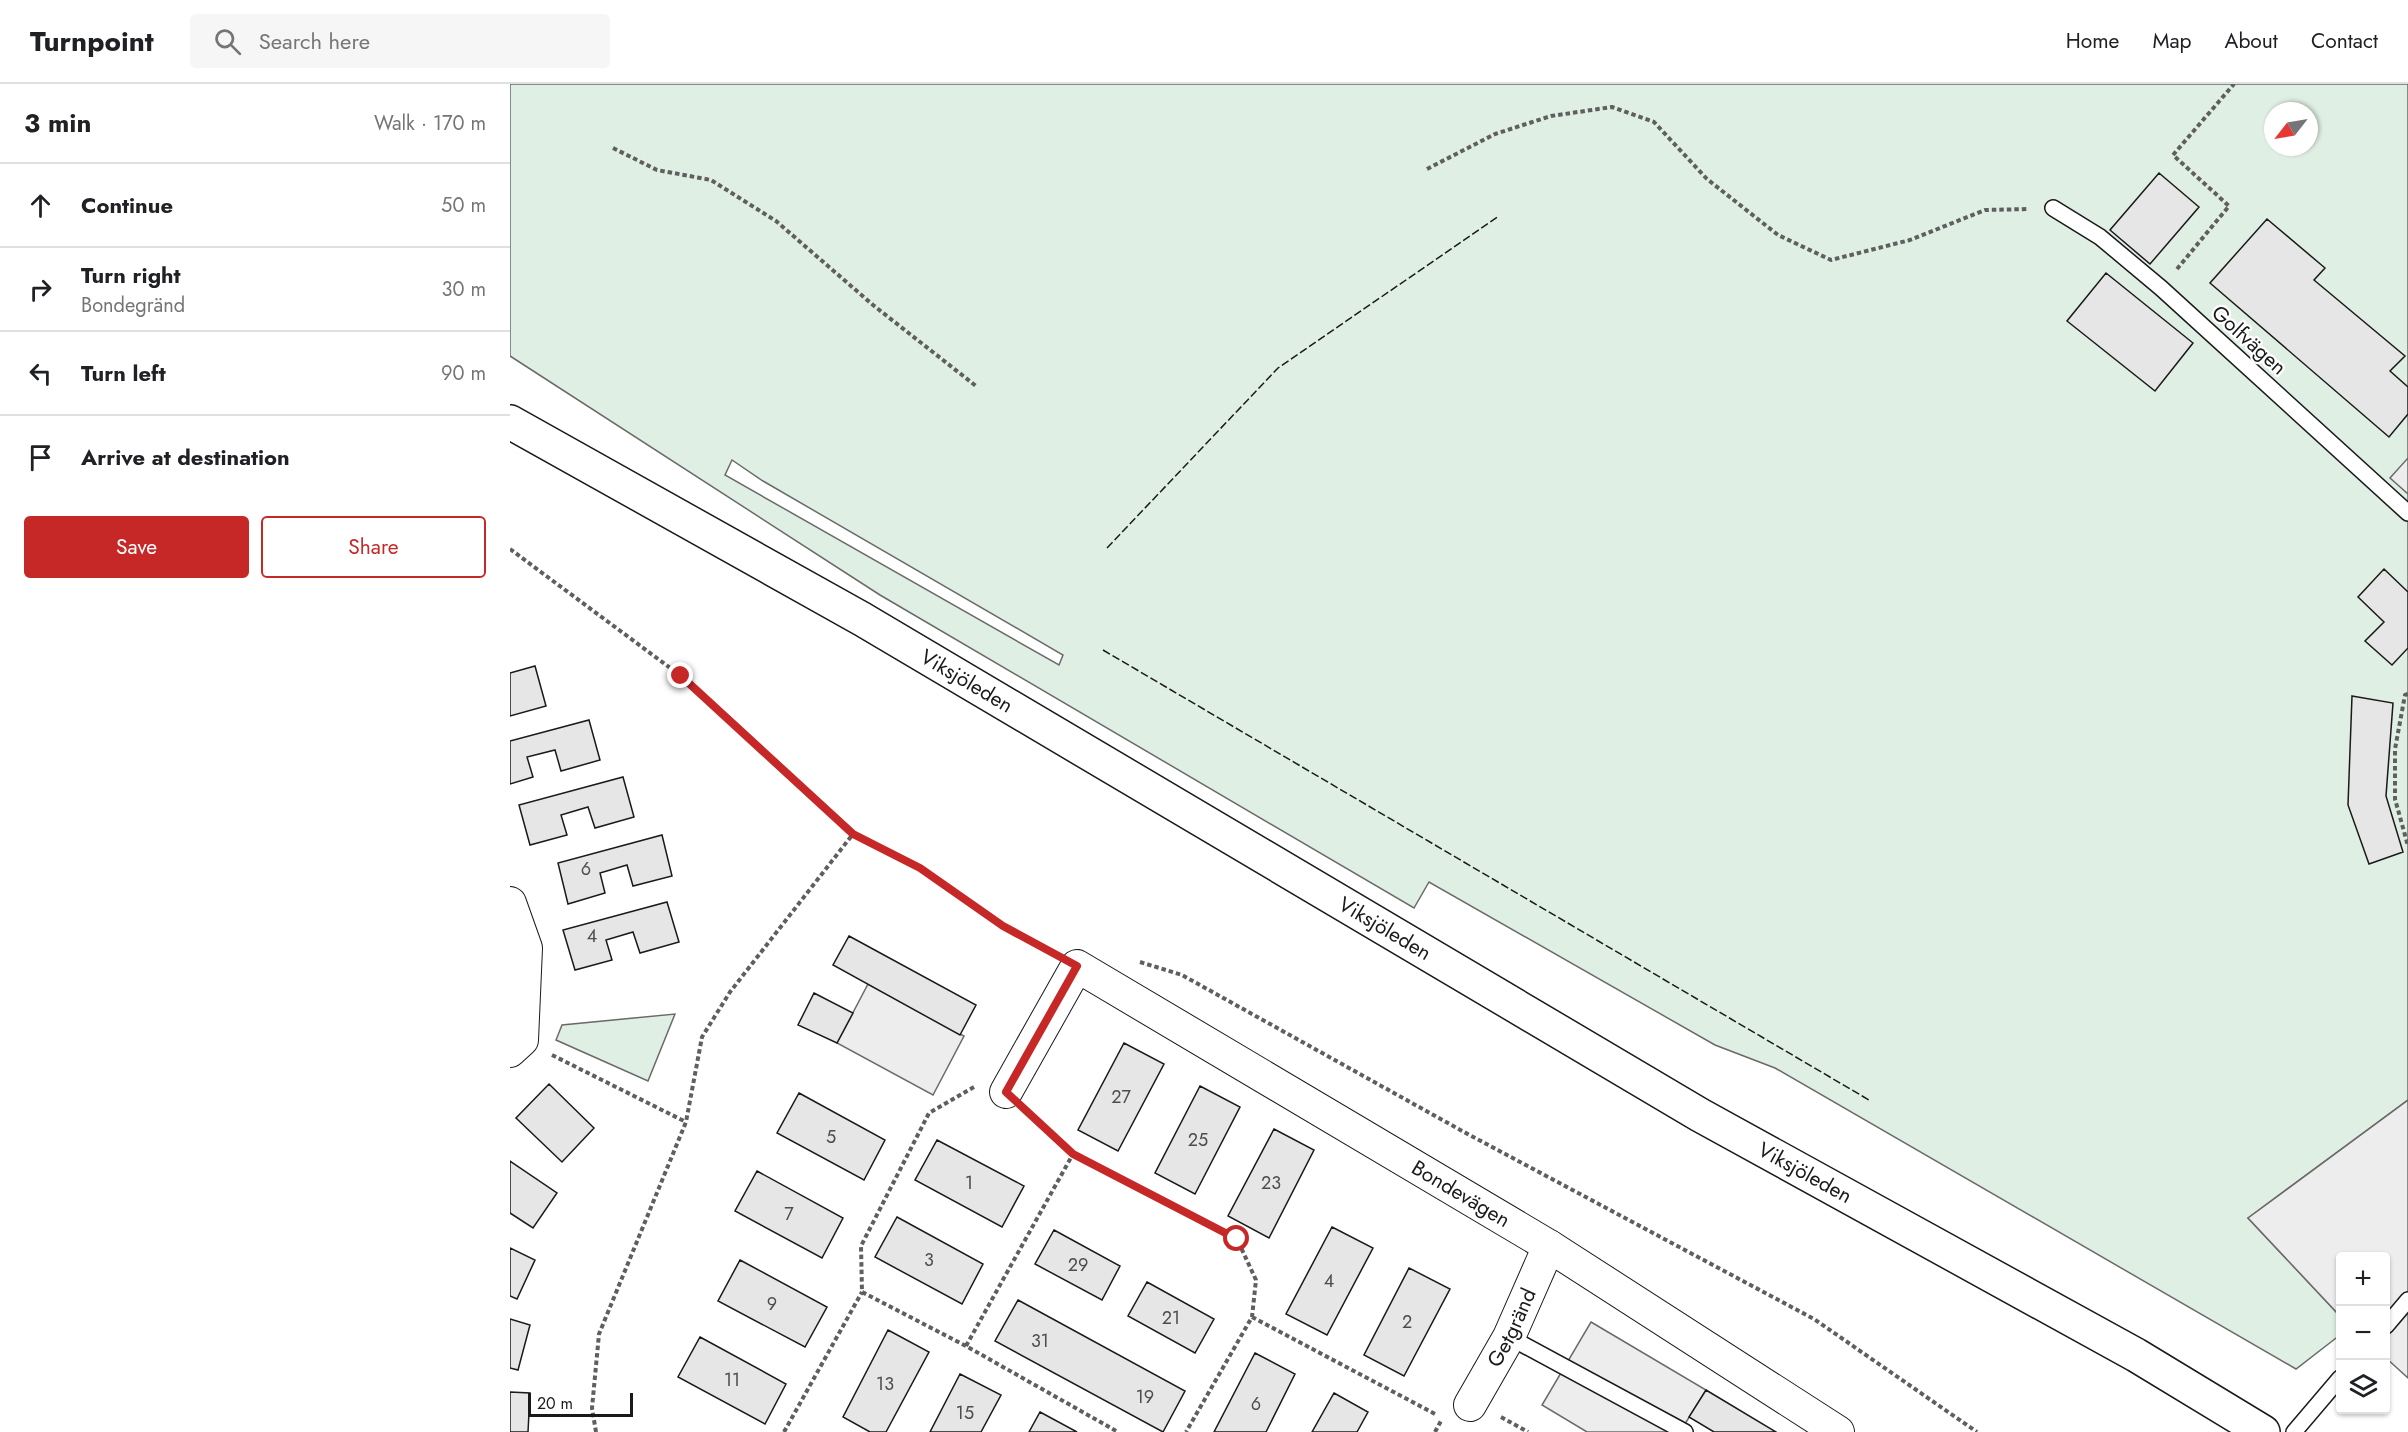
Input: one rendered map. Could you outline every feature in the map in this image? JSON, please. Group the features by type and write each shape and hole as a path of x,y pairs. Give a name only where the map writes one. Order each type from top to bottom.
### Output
{"main road":[{"name":"Viksjöleden","path":"510,422 862,619 1700,1115 2126,1349 2263,1432"}],"street":[{"path":"510,903 526,948 516,1046"},
{"name":"Bondevägen","path":"1077,966 1549,1246 1838,1432"},
{"path":"1006,1092 1077,966"},
{"name":"Getgränd","path":"1470,1405 1509,1337 1549,1246"}],"lane":[{"name":"Golfvägen","path":"2053,208 2100,237 2161,288 2408,513"},
{"path":"2390,1320 2408,1299"},
{"path":"1509,1337 1685,1432"},
{"path":"2294,1432 2336,1383"}],"path":[{"path":"2161,288 2229,206 2173,155 2234,84"},
{"path":"1427,169 1495,134 1551,116 1612,107 1654,122 1707,179 1778,235 1832,260 1911,240 1985,210 2053,208"},
{"path":"613,148 657,170 711,180 776,221 873,305 976,386"},
{"path":"510,549 681,676 853,834 920,868 1003,926 1077,966"},
{"path":"2408,694 2405,695 2395,759 2395,799 2408,846"},
{"path":"596,1432 592,1408 599,1335 686,1122 702,1037 730,993 853,834"},
{"path":"1105,982 1136,961 1182,975 1464,1132 1814,1319 1977,1432"},
{"path":"516,1046 686,1122"},
{"path":"784,1432 862,1292 861,1246 930,1113 982,1082 1006,1092 1073,1154 1237,1239 1256,1280 1252,1317 1186,1432"},
{"path":"966,1347 1073,1154"},
{"path":"862,1292 1119,1432"},
{"path":"1252,1317 1443,1418 1435,1432"}],"green space":[{"path":"510,84 2408,84 2408,1100 2248,1218 2336,1312 2336,1338 2296,1369 1775,1068 1715,1045 1429,882 1414,908 880,595 510,356","holes":["732,460 763,481 1063,655 1059,665 725,475"]},
{"path":"675,1014 648,1081 556,1040 562,1025"}],"shaded area":[{"path":"2408,458 2408,494 2390,478"},
{"path":"868,984 964,1036 933,1095 837,1043"},
{"path":"2408,1100 2408,1378 2390,1362 2390,1252 2336,1252 2336,1312 2248,1218"},
{"path":"1591,1322 1706,1390 1680,1432 1587,1432 1542,1405"}],"building":[{"path":"2159,173 2199,207 2150,264 2110,230"},
{"path":"2267,219 2325,268 2314,280 2405,356 2390,371 2408,387 2408,414 2389,437 2210,283"},
{"path":"2106,273 2193,343 2155,391 2067,321"},
{"path":"2384,569 2408,592 2408,648 2392,665 2365,641 2384,622 2358,597"},
{"path":"535,666 546,706 510,716 510,673"},
{"path":"2352,696 2393,703 2386,796 2403,852 2369,864 2348,805"},
{"path":"589,720 600,760 561,771 555,750 527,757 533,777 510,784 510,741"},
{"path":"623,777 634,817 595,828 588,807 561,815 567,835 530,845 519,805"},
{"path":"662,835 672,876 633,886 627,865 600,873 605,893 568,904 558,863"},
{"path":"667,902 679,942 640,953 633,932 606,940 612,960 575,970 563,930"},
{"path":"849,936 976,1005 960,1035 833,965"},
{"path":"814,993 853,1013 837,1043 798,1025"},
{"path":"1124,1043 1164,1064 1118,1151 1078,1130"},
{"path":"549,1084 594,1128 562,1162 516,1118"},
{"path":"1200,1086 1240,1107 1195,1194 1155,1173"},
{"path":"799,1093 885,1140 864,1180 777,1133"},
{"path":"1274,1129 1314,1150 1269,1238 1228,1216"},
{"path":"937,1140 1024,1186 1002,1227 915,1180"},
{"path":"510,1161 557,1193 533,1228 510,1213"},
{"path":"757,1171 843,1218 822,1258 735,1211"},
{"path":"897,1217 983,1264 962,1304 875,1257"},
{"path":"1332,1227 1373,1248 1327,1335 1286,1314"},
{"path":"1054,1230 1120,1266 1102,1300 1035,1264"},
{"path":"510,1248 535,1260 517,1299 510,1296"},
{"path":"740,1260 827,1307 805,1347 718,1301"},
{"path":"1409,1268 1450,1289 1404,1376 1364,1355"},
{"path":"1147,1282 1214,1319 1195,1353 1128,1316"},
{"path":"1018,1300 1185,1391 1163,1432 995,1341"},
{"path":"510,1319 530,1325 518,1370 510,1368"},
{"path":"888,1330 929,1352 886,1432 870,1432 843,1417"},
{"path":"700,1337 786,1384 765,1424 678,1377"},
{"path":"1255,1353 1295,1374 1266,1432 1214,1432"},
{"path":"960,1374 1001,1395 981,1432 930,1432"},
{"path":"1706,1390 1776,1432 1714,1432 1689,1417"},
{"path":"510,1392 530,1393 528,1432 510,1432"},
{"path":"1334,1393 1368,1412 1357,1432 1312,1432"},
{"path":"1040,1412 1077,1432 1029,1432"}],"fence":[{"path":"1107,548 1278,368 1499,216"},
{"path":"1103,650 1869,1100"}],"route":[{"path":"681,676 853,834 920,868 1003,926 1077,966 1006,1092 1073,1154 1237,1239"}]}
